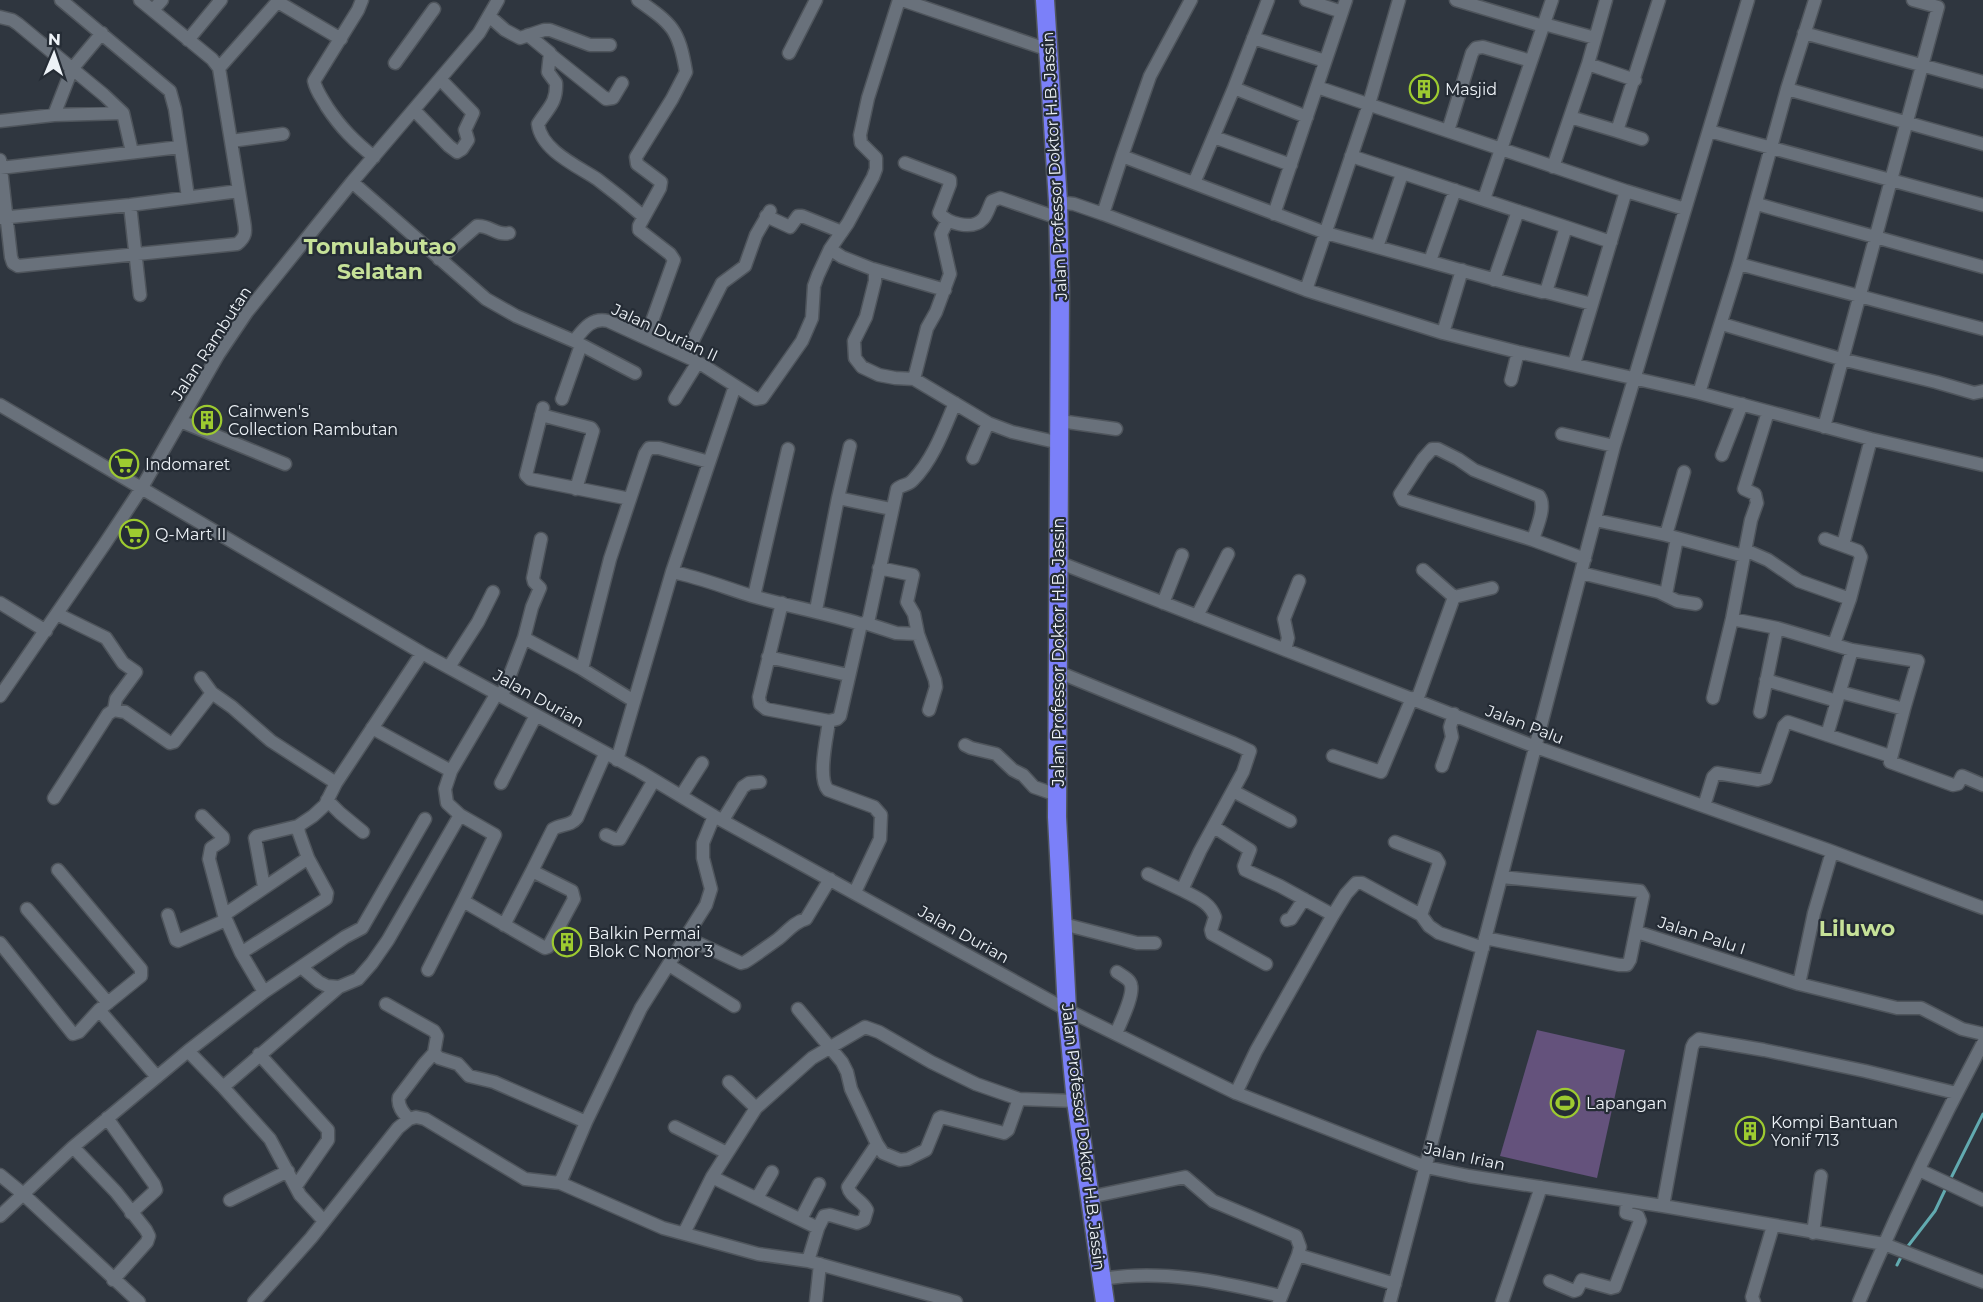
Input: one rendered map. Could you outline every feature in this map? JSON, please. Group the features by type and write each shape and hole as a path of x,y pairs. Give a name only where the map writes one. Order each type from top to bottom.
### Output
{"highway":[{"name":"Jalan Professor Doktor H.B. Jassin","path":"1045,0 1058,210 1060,291 1057,795 1067,1010 1076,1101 1105,1302"}],"street":[{"path":"61,0 170,91 175,109 188,197"},
{"path":"140,0 219,68 245,236 237,244 18,266 13,263 3,218 0,165 180,147"},
{"path":"153,10 162,0"},
{"path":"189,40 222,0"},
{"path":"362,0 362,4 341,39 314,78 314,84 335,120 348,136 374,157"},
{"name":"Jalan Rambutan","path":"0,696 141,489 218,355 247,312 352,182 478,33 498,0"},
{"path":"638,0 670,24 676,33 686,72 636,157 637,164 661,182 639,226 640,232 670,254 674,260 646,338"},
{"path":"789,53 816,0"},
{"path":"945,290 873,269 842,257 830,249 843,232 876,169 876,158 861,143 860,135 868,98 901,0 925,4 1049,50"},
{"path":"1103,214 1150,76 1191,0"},
{"path":"1194,183 1268,0"},
{"path":"1274,214 1344,6 1306,0"},
{"path":"1306,290 1369,104 1399,0"},
{"path":"1456,0 1595,38"},
{"path":"1484,199 1552,0"},
{"path":"1553,167 1588,64 1606,0"},
{"path":"1617,131 1659,0"},
{"path":"1390,1302 1614,446 1748,0"},
{"path":"1699,393 1722,324 1787,90 1815,0"},
{"path":"1824,427 1939,3 1913,0"},
{"path":"219,68 278,1 341,39"},
{"path":"395,63 434,9"},
{"path":"489,16 511,34 520,38 550,30 590,45 610,45"},
{"path":"0,17 12,20 105,95 123,113 132,152"},
{"path":"54,115 72,69 102,33"},
{"path":"1804,33 1983,82"},
{"path":"528,35 606,99 613,98 622,84"},
{"path":"1253,38 1325,61"},
{"path":"1448,131 1472,52 1476,48 1483,47 1531,61"},
{"path":"551,55 548,72 556,87 551,108 538,124 540,135 564,159 597,180 644,217"},
{"path":"1588,64 1635,80"},
{"path":"414,110 449,146 457,152 462,149 468,140 465,129 473,113 440,79"},
{"path":"1234,87 1307,117"},
{"path":"1317,87 1626,192 1685,209"},
{"path":"1787,90 1983,144"},
{"path":"0,121 54,115 123,113"},
{"path":"1570,117 1642,139"},
{"path":"1709,131 1983,205"},
{"path":"231,141 283,134"},
{"path":"1214,137 1291,165"},
{"path":"1122,156 1326,233 1494,280 1592,304"},
{"path":"1351,156 1611,242"},
{"path":"905,163 950,180 939,213 947,222 975,225 983,219 992,201 1000,198 1058,210 1074,204 1306,290 1443,333 1699,393 1871,439 1983,465"},
{"path":"1377,247 1402,174"},
{"path":"352,182 486,299 516,316 577,343 635,373"},
{"path":"1430,261 1455,190"},
{"path":"3,218 239,191"},
{"path":"1574,364 1626,192"},
{"path":"1757,204 1983,267"},
{"path":"130,205 140,296"},
{"path":"1494,280 1518,210"},
{"path":"685,356 722,283 745,266 756,235 768,214 790,227 798,216 802,216 843,232"},
{"path":"914,379 927,328 950,274 941,234 947,222"},
{"path":"439,259 477,226 486,226 498,234 509,233"},
{"path":"1546,292 1566,227"},
{"name":"Jalan Durian II","path":"577,343 591,322 602,319 698,362 756,399 762,398 802,341 812,318 814,286 830,249"},
{"path":"1739,264 1983,329"},
{"path":"873,269 875,281 866,317 854,342 855,358 862,366 875,373 895,378 914,379 988,423 1012,432 1060,443"},
{"path":"1443,333 1462,270"},
{"path":"1722,324 1841,359 1974,393 1983,391"},
{"path":"562,399 577,343"},
{"path":"1510,380 1518,352"},
{"path":"675,399 698,362"},
{"path":"504,925 553,829 576,821 611,757 634,701 672,572 735,386"},
{"path":"782,603 759,697 760,704 766,709 829,721 837,719 840,716 848,675 863,623 869,618 897,489 910,484 920,473 939,440 955,403"},
{"path":"1722,456 1742,404"},
{"name":"Jalan Durian","path":"0,405 422,653 1067,1010"},
{"path":"576,489 593,431 591,428 542,411 526,476 530,479 576,489 630,499"},
{"path":"1713,699 1732,619 1751,520 1757,503 1755,494 1744,489 1768,412"},
{"path":"180,421 285,464"},
{"path":"1060,421 1116,429"},
{"path":"973,458 988,423"},
{"path":"1562,434 1614,446"},
{"path":"1843,545 1871,439"},
{"path":"816,610 850,446"},
{"path":"582,669 610,559 645,454 649,448 659,448 709,462"},
{"path":"754,596 788,449"},
{"path":"1533,540 1542,502 1539,496 1474,470 1438,449 1429,452 1400,494 1400,497 1409,503 1533,540 1585,559"},
{"path":"1666,594 1672,537 1684,472"},
{"path":"838,498 891,509"},
{"path":"1595,520 1768,560 1799,580 1850,599"},
{"path":"428,970 495,835 460,815 447,803 446,783 451,771 499,695 524,638 532,607 540,588 533,578 541,539"},
{"path":"1825,540 1858,551 1861,557 1850,599 1834,644"},
{"path":"1197,616 1228,554"},
{"path":"1163,603 1182,555"},
{"name":"Jalan Palu","path":"1058,562 1536,747 1983,908"},
{"path":"879,568 913,575 907,602 914,614 918,634 936,687 929,710"},
{"path":"1423,570 1454,597"},
{"path":"672,572 896,633 918,634"},
{"path":"1581,573 1666,594 1677,600 1696,604"},
{"path":"1285,650 1288,638 1284,619 1299,581"},
{"path":"1454,597 1492,588"},
{"path":"449,667 478,622 493,592"},
{"path":"1333,756 1381,772 1414,699 1454,597"},
{"path":"0,603 46,631"},
{"path":"57,614 106,638 123,663 136,672 116,699 114,710"},
{"path":"1732,619 1777,628 1852,650 1918,661 1890,762 1953,785 1958,784 1962,776 1983,785"},
{"path":"1760,712 1777,628"},
{"path":"524,638 582,669 634,701"},
{"path":"1827,735 1852,650"},
{"path":"264,887 255,838 298,826 318,812 422,653"},
{"path":"768,657 848,675"},
{"path":"1058,672 1250,751 1243,772 1200,851 1182,890"},
{"path":"201,678 212,693 279,747 336,783"},
{"path":"1766,680 1904,709"},
{"path":"54,798 108,714 114,710 125,712 170,743 174,742 212,693"},
{"path":"1442,766 1453,735 1450,727 1454,714"},
{"path":"501,783 536,716"},
{"path":"829,721 822,776 824,787 874,807 881,815 880,839 855,892"},
{"path":"1704,806 1713,777 1717,773 1758,780 1766,778 1786,723 1791,722 1890,756"},
{"path":"372,728 451,771"},
{"path":"965,745 996,754 1013,770 1023,775 1034,787 1057,795"},
{"path":"681,796 702,763"},
{"path":"606,836 620,839 654,780"},
{"path":"560,1183 586,1122 641,1008 706,905 711,890 702,849 703,843 718,818 746,784 760,782"},
{"path":"1233,791 1290,821"},
{"path":"327,800 363,832"},
{"path":"223,1087 339,987 358,978 372,963 410,903 460,815"},
{"path":"202,816 223,837 223,840 211,848 209,859 225,918 241,953 264,992"},
{"path":"0,1216 73,1147 188,1051 264,992 358,931 365,924 425,819"},
{"path":"241,953 326,899 327,893 308,858 298,833 298,826"},
{"path":"1214,827 1250,850 1244,866 1245,870 1333,915"},
{"path":"1395,842 1436,858 1440,863 1421,915"},
{"path":"1798,984 1814,913 1832,852"},
{"path":"168,915 178,941 225,918 264,887 308,858"},
{"path":"0,943 73,1034 79,1032 104,1006 138,980 142,973 58,870"},
{"path":"463,901 547,948 574,899 572,891 532,871"},
{"path":"1148,874 1206,903 1212,909 1215,917 1212,934 1266,964"},
{"name":"Jalan Palu I","path":"1502,877 1640,891 1643,896 1637,932 1798,984 1897,1008 1920,1008 1962,1029 1983,1034"},
{"path":"687,938 741,963 745,962 806,919 830,879"},
{"path":"1236,1093 1256,1051 1333,915 1352,885 1359,882 1421,915 1429,926 1439,933 1484,943 1623,966 1630,960 1637,932"},
{"path":"1287,920 1291,919 1304,899"},
{"path":"27,909 158,1077"},
{"path":"1063,924 1137,943 1155,943"},
{"path":"669,965 734,1006"},
{"path":"301,967 319,982 339,987"},
{"path":"1116,1034 1131,991 1130,981 1117,972"},
{"path":"386,1004 434,1030 437,1036 434,1053 399,1097 400,1108 409,1119"},
{"path":"798,1009 838,1056 847,1072 851,1089 883,1153 900,1160 908,1159 926,1150 941,1117 1004,1133 1008,1130 1019,1099"},
{"name":"Jalan Irian","path":"1067,1010 1236,1093 1426,1167 1890,1246 1983,1282"},
{"path":"684,1233 712,1177 756,1108 800,1067 865,1027 976,1084 1019,1099 1076,1101"},
{"path":"1663,1206 1692,1047 1696,1040 1704,1039 1764,1050 1925,1084 1956,1093"},
{"path":"1859,1302 1890,1246 1919,1170 1983,1043"},
{"path":"188,1051 270,1139 300,1195 324,1221"},
{"path":"434,1053 439,1058 458,1064 473,1077 494,1082 586,1122"},
{"path":"259,1054 328,1130 328,1140 296,1186"},
{"path":"729,1082 756,1108"},
{"path":"254,1302 324,1221 398,1128 409,1119 416,1117 435,1124 525,1179 560,1183 663,1228 758,1254 814,1262 958,1302"},
{"path":"107,1119 156,1190 131,1213"},
{"path":"675,1127 727,1153"},
{"path":"816,1302 814,1262 818,1228 824,1216 830,1215 857,1223 864,1220 867,1210 864,1204 849,1193 848,1187 877,1144"},
{"path":"73,1147 116,1192 146,1230 149,1238 113,1280"},
{"path":"1919,1170 1983,1200"},
{"path":"230,1200 288,1171"},
{"path":"757,1198 772,1172"},
{"path":"0,1175 139,1302"},
{"path":"1813,1233 1821,1176"},
{"path":"712,1177 818,1228"},
{"path":"1090,1197 1185,1177 1213,1201 1296,1236 1300,1247 1280,1299 1227,1283 1177,1276 1117,1276 1102,1279"},
{"path":"801,1220 819,1184"},
{"path":"1502,1302 1541,1187"},
{"path":"1550,1281 1574,1291 1577,1290 1582,1280 1611,1288 1615,1287 1640,1221 1638,1216 1626,1213 1627,1201"},
{"path":"1754,1302 1752,1297 1773,1226"},
{"path":"1298,1255 1395,1284"}],"shaded area":[{"name":"Lapangan","path":"1537,1030 1625,1050 1597,1178 1500,1156"}],"waterway":[{"path":"1949,1182 1983,1114"},
{"path":"1905,1250 1935,1211 1946,1188"},
{"path":"1897,1265 1902,1255"}],"place":[{"name":"Masjid","path":"1424,89"},
{"name":"Cainwen's Collection Rambutan","path":"207,420"},
{"name":"Indomaret","path":"124,464"},
{"name":"Q-Mart II","path":"134,534"},
{"name":"Balkin Permai Blok C Nomor 3","path":"567,942"},
{"name":"Lapangan","path":"1565,1103"},
{"name":"Kompi Bantuan Yonif 713","path":"1750,1131"}],"district":[{"name":"Tomulabutao Selatan","path":"380,258"},
{"name":"Liluwo","path":"1857,928"}]}
